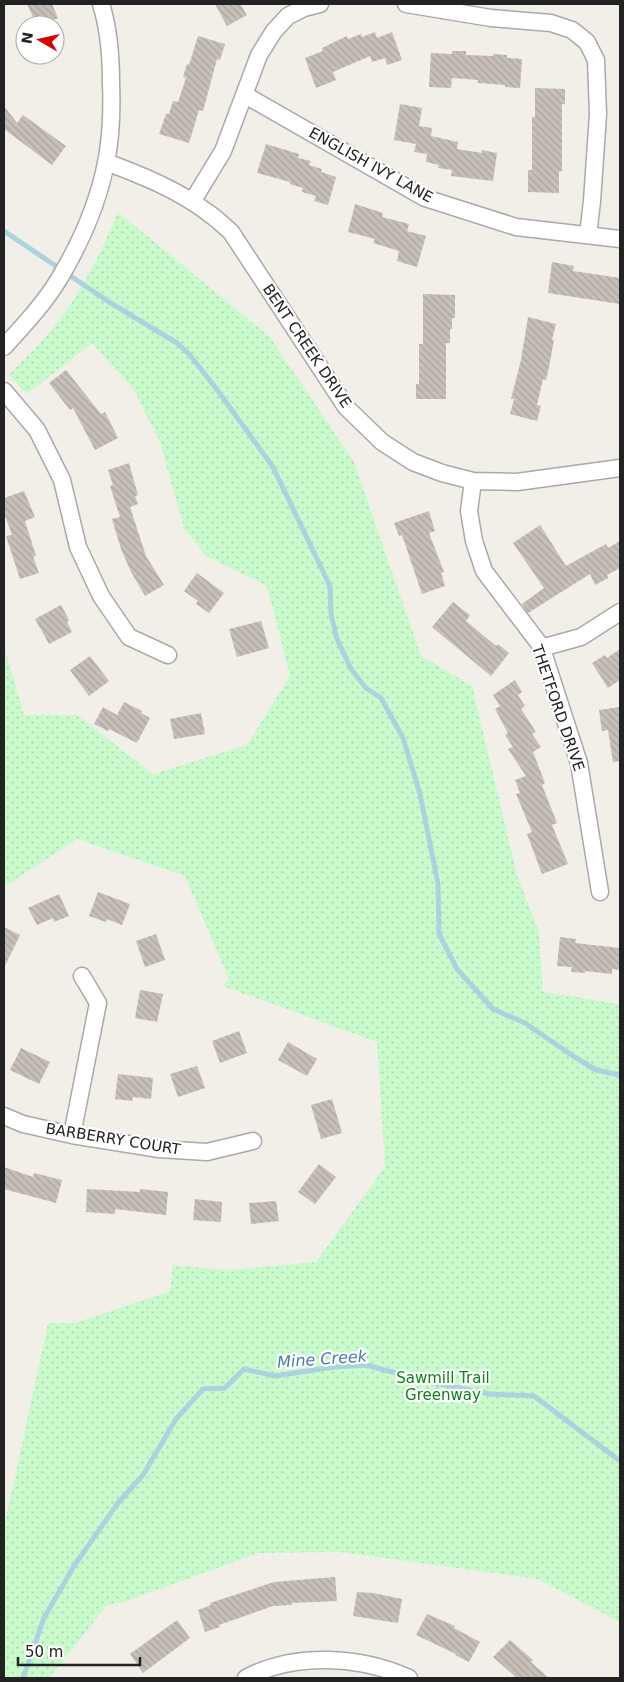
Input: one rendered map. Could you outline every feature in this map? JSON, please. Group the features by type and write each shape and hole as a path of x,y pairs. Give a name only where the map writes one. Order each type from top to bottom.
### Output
{"street":[{"path":"4,347 34,313 63,272 84,230 96,199 106,162 112,103 111,60 101,4"},
{"path":"192,202 223,152 259,54 274,31 288,16 304,8 320,4"},
{"path":"406,4 491,18 551,23 572,30 587,42 596,60 598,114 588,234"},
{"name":"ENGLISH IVY LANE","path":"245,95 425,198 516,227 620,239"},
{"name":"BENT CREEK DRIVE","path":"106,162 160,185 192,202 231,232 346,407 382,442 413,462 442,473 473,481 518,482 620,468"},
{"path":"4,391 37,430 62,480 78,547 101,596 129,637 168,654"},
{"name":"THETFORD DRIVE","path":"473,481 469,511 474,541 484,571 542,648 579,763 600,892"},
{"path":"542,648 582,637 620,612"},
{"path":"72,1135 98,1003 82,976"},
{"name":"BARBERRY COURT","path":"4,1116 23,1124 72,1135 159,1149 207,1152 253,1141"},
{"path":"246,1678 263,1669 312,1660 350,1661 390,1670 410,1678"}],"green space":[{"name":"Sawmill Trail Greenway","path":"118,212 270,337 354,462 421,656 472,686 517,875 539,932 543,992 620,1004 620,1622 538,1579 340,1552 258,1553 124,1602 107,1605 49,1678 4,1678 4,1528 48,1323 75,1323 170,1291 173,1265 228,1270 316,1262 385,1167 377,1042 223,986 229,979 185,876 77,839 4,887 4,646 24,715 77,715 153,774 247,745 290,676 267,586 206,556 184,528 160,442 133,388 92,343 27,394 9,375 49,333 64,314 98,257"}],"building":[{"path":"27,4 52,4 57,15 32,15"},
{"path":"215,4 240,4 247,15 227,26"},
{"path":"375,32 377,38 392,32 402,60 387,65 385,58 372,62 370,56 333,72 336,80 316,88 305,58 323,51 322,48 347,36 348,39 361,34 362,37"},
{"path":"198,36 225,44 220,60 217,59 203,111 199,110 189,143 159,134 173,101 178,102 186,78 183,77 187,64 189,65"},
{"path":"452,51 466,51 466,55 507,55 507,58 522,59 520,88 478,83 478,80 452,78 451,88 429,87 431,53 452,54"},
{"path":"535,88 565,89 565,104 562,104 562,171 559,171 559,193 528,192 528,170 532,170 532,117 535,117"},
{"path":"400,104 422,108 419,126 432,128 431,136 458,142 457,149 497,153 493,181 451,176 452,170 438,168 439,165 426,162 427,154 414,152 416,144 394,140"},
{"path":"4,106 17,123 23,115 66,146 52,165 4,129"},
{"path":"266,144 299,154 298,158 311,161 309,165 322,169 321,172 336,177 328,205 314,201 316,196 302,192 303,188 290,184 290,182 257,173"},
{"path":"355,204 383,213 382,217 409,224 407,231 426,236 417,267 397,261 399,251 373,243 375,239 348,232"},
{"path":"552,262 574,266 573,271 620,278 620,304 548,293"},
{"path":"423,294 455,295 455,318 452,318 450,343 446,343 446,399 416,399 416,384 419,384 419,344 423,344"},
{"path":"528,317 556,324 546,380 543,379 537,405 541,406 537,421 510,414 514,399 511,399 521,360"},
{"path":"66,370 101,414 105,412 118,438 95,450 73,408 70,410 49,383"},
{"path":"129,463 138,495 135,496 138,504 130,507 146,556 164,585 145,596 131,572 121,549 112,519 120,517 110,486 113,485 108,470"},
{"path":"24,491 35,517 25,521 36,556 33,557 39,573 20,579 6,536 12,535 4,513 4,498"},
{"path":"429,511 435,531 429,533 444,572 441,573 445,586 422,594 402,535 399,536 394,523"},
{"path":"540,525 566,566 606,544 608,548 620,541 620,568 607,575 608,578 595,585 590,574 528,613 522,604 544,588 513,543"},
{"path":"197,573 224,593 209,613 196,604 198,601 184,591"},
{"path":"453,602 470,615 466,621 496,646 498,644 509,653 491,676 432,627"},
{"path":"61,605 69,620 67,622 72,632 49,644 35,619"},
{"path":"261,621 269,648 237,657 229,629"},
{"path":"620,649 620,680 608,688 592,663 605,655 607,658"},
{"path":"90,656 109,681 89,696 70,670"},
{"path":"515,680 522,692 518,695 525,706 521,709 536,732 532,734 541,747 533,752 545,783 542,785 557,823 552,825 568,864 542,874 527,834 532,832 516,794 520,793 515,780 526,776 508,749 513,747 505,735 508,733 495,709 500,706 493,695"},
{"path":"124,702 142,711 141,713 150,718 137,743 94,724 103,707 117,715"},
{"path":"620,707 620,761 613,762 608,730 602,731 599,710"},
{"path":"201,713 205,734 174,739 170,719"},
{"path":"98,892 130,904 122,925 107,919 106,922 89,916"},
{"path":"59,894 69,916 54,922 53,918 37,925 28,908"},
{"path":"4,927 20,935 4,968"},
{"path":"156,934 165,960 145,967 136,941"},
{"path":"560,937 576,939 575,943 620,948 620,970 612,969 612,974 585,971 585,973 571,972 572,967 557,966"},
{"path":"140,990 163,994 157,1022 135,1018"},
{"path":"239,1031 247,1053 220,1063 212,1041"},
{"path":"288,1042 317,1059 307,1076 278,1060"},
{"path":"21,1048 50,1062 39,1084 10,1070"},
{"path":"197,1066 205,1088 178,1097 170,1074"},
{"path":"118,1074 153,1078 151,1099 133,1097 132,1101 115,1099"},
{"path":"332,1099 342,1133 321,1139 311,1105"},
{"path":"319,1164 336,1177 315,1204 298,1192"},
{"path":"4,1167 33,1177 34,1173 62,1180 56,1203 4,1189"},
{"path":"87,1189 140,1192 140,1189 168,1192 166,1215 115,1209 115,1214 86,1212"},
{"path":"195,1199 222,1202 221,1222 193,1220"},
{"path":"276,1201 279,1221 251,1224 249,1203"},
{"path":"335,1577 337,1601 291,1603 292,1605 273,1606 219,1625 220,1627 205,1632 198,1610 211,1605 210,1603 274,1582"},
{"path":"357,1592 402,1599 398,1623 353,1616"},
{"path":"427,1614 455,1626 454,1628 480,1642 469,1662 416,1635"},
{"path":"177,1620 190,1638 143,1673 130,1654"},
{"path":"510,1640 533,1660 531,1662 549,1678 517,1678 493,1657"}],"waterway":[{"path":"4,231 109,302 177,343 189,354 215,387 273,467 330,586 331,614 337,639 351,669 366,688 381,698 403,738 420,794 438,884 439,934 457,969 493,1009 525,1023 596,1070 620,1075"},
{"name":"Mine Creek","path":"23,1678 44,1618 74,1566 118,1503 143,1475 176,1419 203,1389 225,1388 244,1369 275,1376 334,1367 366,1365 434,1383 490,1394 534,1396 620,1461"}]}
